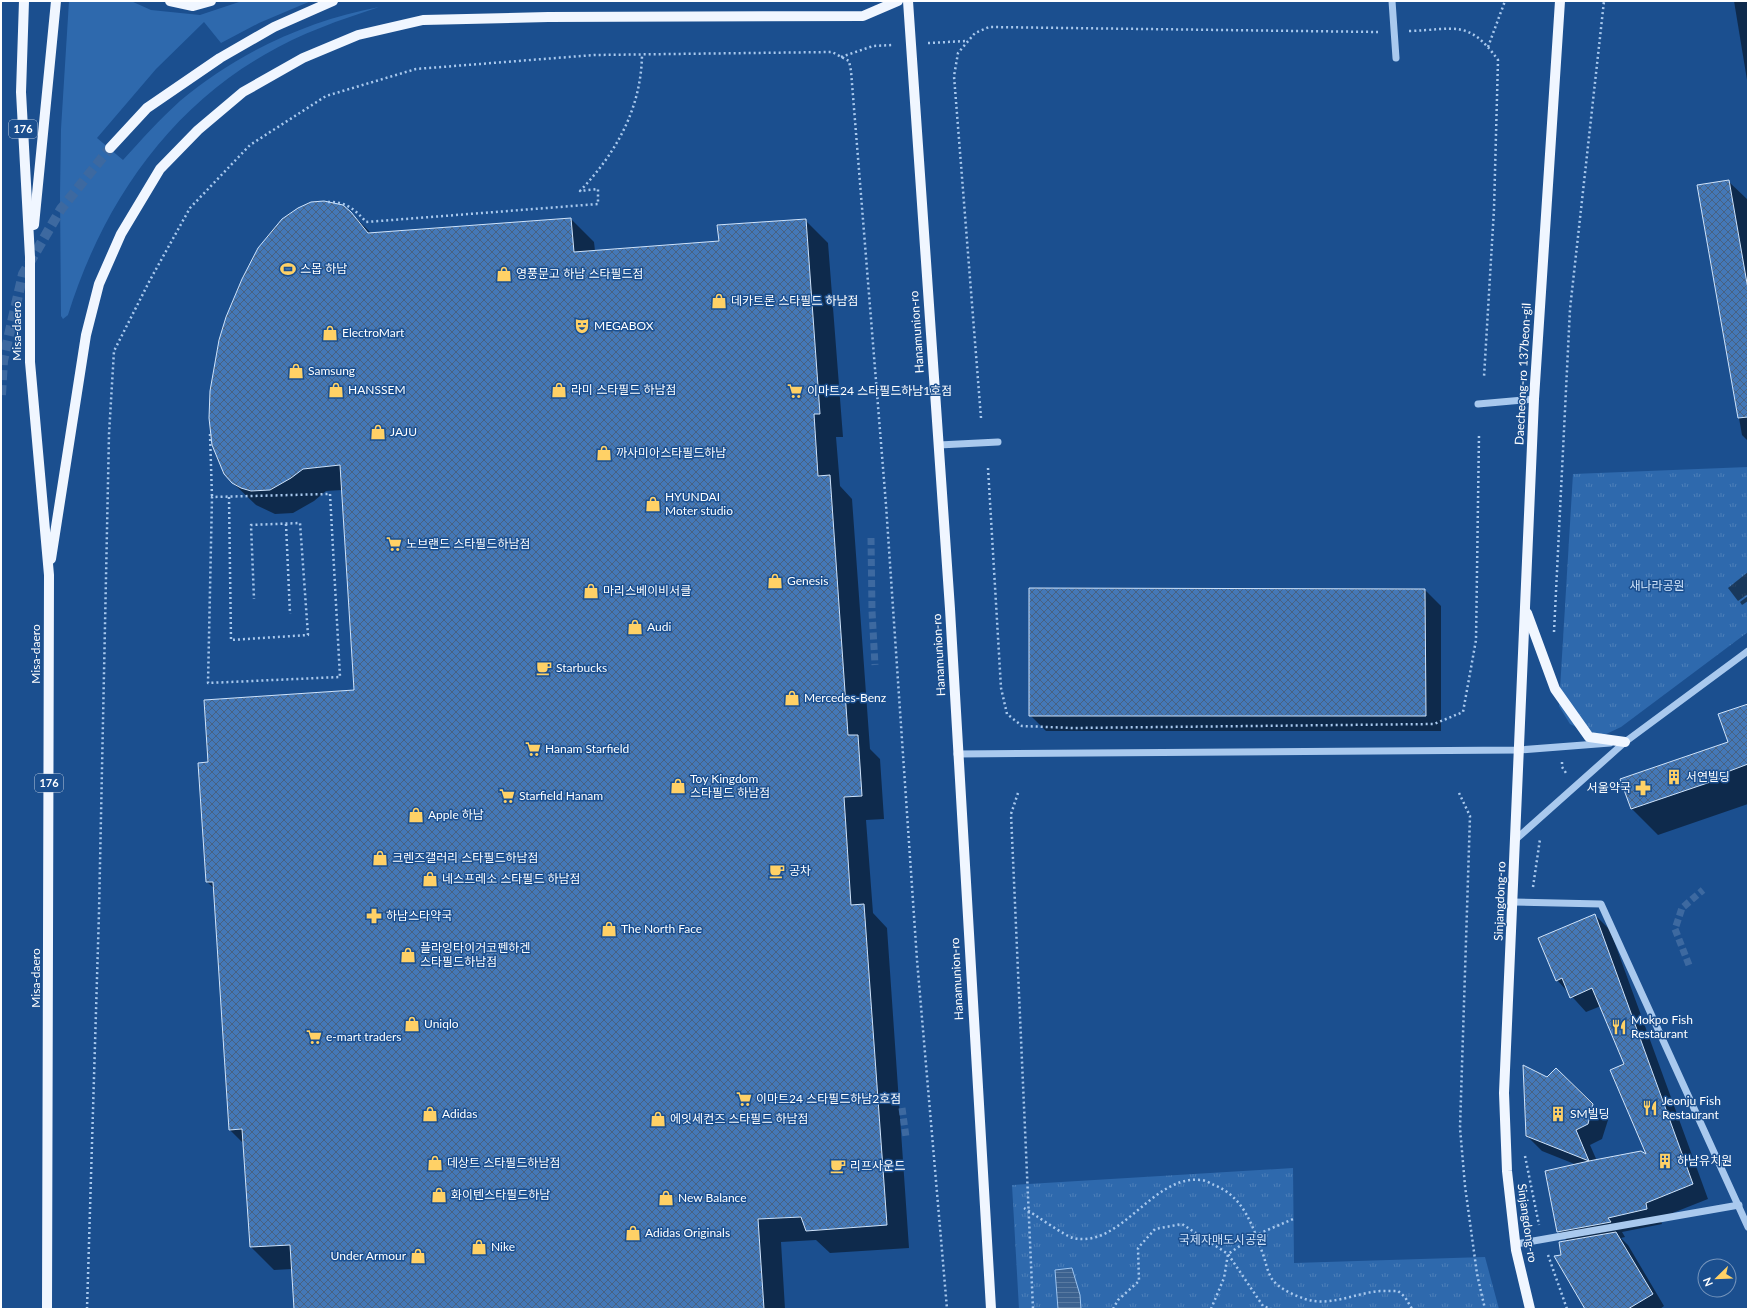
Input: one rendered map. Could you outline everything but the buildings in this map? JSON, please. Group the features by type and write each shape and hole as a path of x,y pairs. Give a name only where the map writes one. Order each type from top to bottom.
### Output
{"main road":[{"name":"Misa-daero","path":"24,1 21,92 30,257 30,362 49,575 47,1309"},
{"path":"30,257 56,1"},
{"path":"170,1 194,6 211,1"},
{"path":"110,148 147,108 220,58 274,27 333,1"},
{"path":"49,575 86,335 99,284 121,234 160,169 198,130 243,92 303,58 358,35 423,20 548,17 863,16 898,1"},
{"name":"Hanamunion-ro","path":"908,1 939,445 991,1309"},
{"name":"Daecheong-ro 137beon-gil","path":"1519,750 1534,399 1560,1"},
{"path":"1525,608 1555,689 1589,737 1625,742"},
{"name":"Sinjangdong-ro","path":"1519,750 1504,1094 1507,1171 1516,1244 1530,1309"}],"street":[{"path":"1392,1 1396,58"},
{"path":"1478,404 1534,399"},
{"path":"939,445 998,442"},
{"path":"1515,840 1625,742 1748,651"},
{"path":"957,754 1519,750 1625,742"},
{"path":"1513,902 1601,904 1748,1228"},
{"path":"1516,1244 1738,1205"}],"path":[{"path":"1488,47 1505,1"},
{"path":"981,418 954,76 958,53 976,33 989,27 1364,33"},
{"path":"1421,31 1462,28 1474,34 1488,47 1498,60 1494,209 1484,377"},
{"path":"87,1309 99,888 109,434 114,351 150,280 190,208 250,145 326,96 416,69 594,55 832,52 849,61 886,505 916,953 947,1309"},
{"path":"328,202 344,204 353,208 366,222 598,204 598,189 580,191 604,164 628,123 639,86 642,55"},
{"path":"210,434 212,497 208,683 340,677 330,494 212,497"},
{"path":"988,468 1002,688 1007,714 1022,726 1080,728 1434,724 1463,712 1476,640 1479,434"},
{"path":"229,497 231,640 308,635 300,523 251,525 254,599"},
{"path":"286,524 290,614"},
{"path":"1018,793 1011,814 1033,1309"},
{"path":"1460,793 1470,816 1460,1128 1476,1266 1485,1309"},
{"path":"1024,1208 1071,1238 1086,1240 1104,1234 1157,1195 1180,1181 1201,1180 1222,1188 1241,1203 1256,1235 1272,1279 1282,1289 1306,1300 1325,1302 1379,1291 1398,1291 1405,1297 1412,1309"},
{"path":"1211,1309 1224,1278 1228,1254 1256,1235 1293,1220"},
{"path":"1113,1309 1118,1300 1139,1281 1138,1248 1155,1229 1182,1224 1228,1254 1263,1306 1271,1309"}],"green space":[{"path":"69,1 131,1 151,10 200,15 242,1 311,1 259,23 221,43 204,22 156,69 97,138 123,160 158,122 180,101 225,68 274,41 299,30 352,13 379,7 321,28 278,47 229,78 197,104 168,134 142,166 119,200 99,237 82,275 68,315 63,319 61,316 61,129"},
{"name":"새나라공원","path":"1748,467 1748,632 1621,727 1604,735 1589,733 1570,724 1559,706 1573,474"},
{"name":"국제자매도시공원","path":"1293,1168 1294,1263 1485,1257 1499,1309 1019,1309 1012,1185"}],"shaded area":[{"path":"1072,1268 1080,1295 1081,1309 1058,1309 1055,1270"}],"tunnel":[{"path":"1,395 3,361 23,274 61,209 110,148"},
{"path":"871,538 872,611 875,665"},
{"path":"1689,965 1675,929 1682,908 1703,890"},
{"path":"902,1108 906,1137"}],"place":[{"name":"스몹 하남","path":"288,269"},
{"name":"영풍문고 하남 스타필드점","path":"504,274"},
{"name":"데카트론 스타필드 하남점","path":"719,301"},
{"name":"MEGABOX","path":"582,326"},
{"name":"ElectroMart","path":"330,333"},
{"name":"Samsung","path":"296,371"},
{"name":"HANSSEM","path":"336,390"},
{"name":"라미 스타필드 하남점","path":"559,390"},
{"name":"이마트24 스타필드하남1호점","path":"795,391"},
{"name":"JAJU","path":"378,432"},
{"name":"까사미아스타필드하남","path":"604,453"},
{"name":"HYUNDAI Moter studio","path":"653,504"},
{"name":"노브랜드 스타필드하남점","path":"394,544"},
{"name":"Genesis","path":"775,581"},
{"name":"마리스베이비서클","path":"591,591"},
{"name":"Audi","path":"635,627"},
{"name":"Starbucks","path":"544,668"},
{"name":"Mercedes-Benz","path":"792,698"},
{"name":"Hanam Starfield","path":"533,749"},
{"name":"서연빌딩","path":"1674,777"},
{"name":"Toy Kingdom 스타필드 하남점","path":"678,786"},
{"name":"서울약국","path":"1643,788"},
{"name":"Starfield Hanam","path":"507,796"},
{"name":"Apple 하남","path":"416,815"},
{"name":"크렌즈갤러리 스타필드하남점","path":"380,858"},
{"name":"공차","path":"777,871"},
{"name":"네스프레소 스타필드 하남점","path":"430,879"},
{"name":"하남스타약국","path":"374,916"},
{"name":"The North Face","path":"609,929"},
{"name":"플라잉타이거코펜하겐 스타필드하남점","path":"408,955"},
{"name":"Uniqlo","path":"412,1024"},
{"name":"Mokpo Fish Restaurant","path":"1619,1027"},
{"name":"e-mart traders","path":"314,1037"},
{"name":"이마트24 스타필드하남2호점","path":"744,1099"},
{"name":"Jeonju Fish Restaurant","path":"1650,1108"},
{"name":"Adidas","path":"430,1114"},
{"name":"SM빌딩","path":"1558,1114"},
{"name":"에잇세컨즈 스타필드 하남점","path":"658,1119"},
{"name":"하남유치원","path":"1665,1161"},
{"name":"데상트 스타필드하남점","path":"435,1163"},
{"name":"리프사운드","path":"838,1166"},
{"name":"화이텐스타필드하남","path":"439,1195"},
{"name":"New Balance","path":"666,1198"},
{"name":"Adidas Originals","path":"633,1233"},
{"name":"Nike","path":"479,1247"},
{"name":"Under Armour","path":"418,1256"}]}
